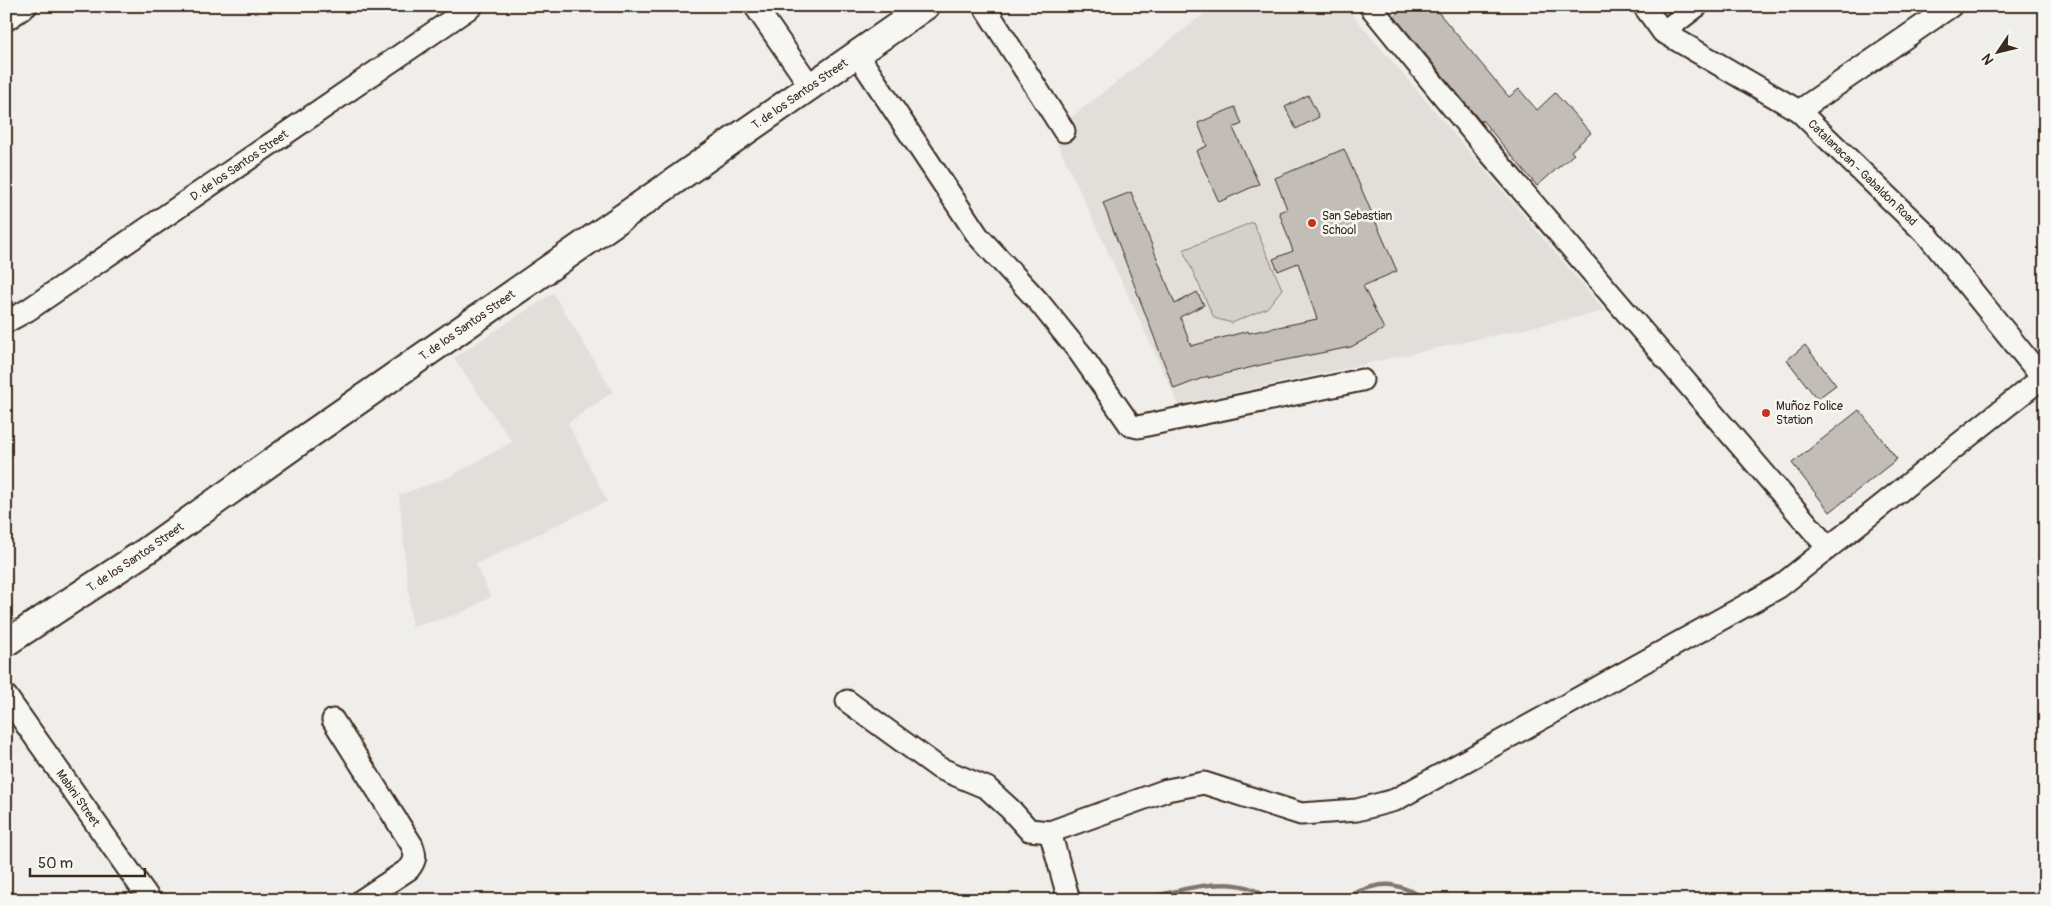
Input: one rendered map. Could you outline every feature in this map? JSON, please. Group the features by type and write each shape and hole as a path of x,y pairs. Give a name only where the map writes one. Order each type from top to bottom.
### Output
{"main road":[{"name":"T. de los Santos Street","path":"6,643 146,551 926,6"}],"street":[{"path":"6,20 26,6"},
{"name":"D. de los Santos Street","path":"6,322 28,310 472,6"},
{"path":"756,6 811,86"},
{"path":"984,6 1064,131"},
{"path":"1370,6 1490,154 1828,548"},
{"name":"Catalanacan - Gabaldon Road","path":"1644,6 1663,32 1799,111 1928,236 2044,380"},
{"path":"1663,32 1697,6"},
{"path":"1799,111 1950,6"},
{"path":"857,54 978,236 1038,301 1074,346 1130,425 1138,427 1362,380"},
{"path":"847,701 939,768 986,788 1010,809 1029,830 1050,832 1167,790 1204,783 1301,814 1357,810 1395,800 1780,587 2044,380"},
{"name":"Mabini Street","path":"6,696 150,900"},
{"path":"333,720 412,845 415,854 414,862 409,869 362,900"},
{"path":"1050,832 1069,900"}],"shaded area":[{"name":"San Sebastian School","path":"1214,6 1345,6 1605,311 1179,405 1054,136 1064,131 1069,119"},
{"path":"1253,222 1282,289 1267,308 1232,323 1214,318 1183,250"},
{"path":"553,293 613,392 568,423 607,501 476,564 491,597 459,614 412,627 399,495 449,477 512,442 454,358"}],"building":[{"path":"1405,6 1433,6 1509,97 1519,89 1537,110 1555,93 1591,133 1571,151 1574,154 1537,186 1482,120 1481,122 1394,16"},
{"path":"1308,95 1319,117 1296,129 1285,107"},
{"path":"1235,107 1242,124 1233,128 1259,184 1219,202 1196,151 1207,146 1198,123"},
{"path":"1344,149 1397,271 1363,286 1384,329 1351,347 1265,364 1208,378 1208,376 1174,389 1103,203 1131,192 1175,304 1197,292 1204,305 1180,317 1191,346 1248,331 1249,333 1317,319 1298,263 1278,271 1273,259 1293,251 1279,212 1287,209 1275,178"},
{"path":"1805,345 1836,385 1817,399 1787,360"},
{"path":"1859,410 1897,459 1830,512 1792,463"}],"waterway":[{"path":"1143,900 1198,887 1227,884 1252,889 1273,900"},
{"path":"1335,900 1382,885 1402,887 1428,900"}],"place":[{"name":"San Sebastian School","path":"1312,223"},
{"name":"Muñoz Police Station","path":"1766,413"}]}
